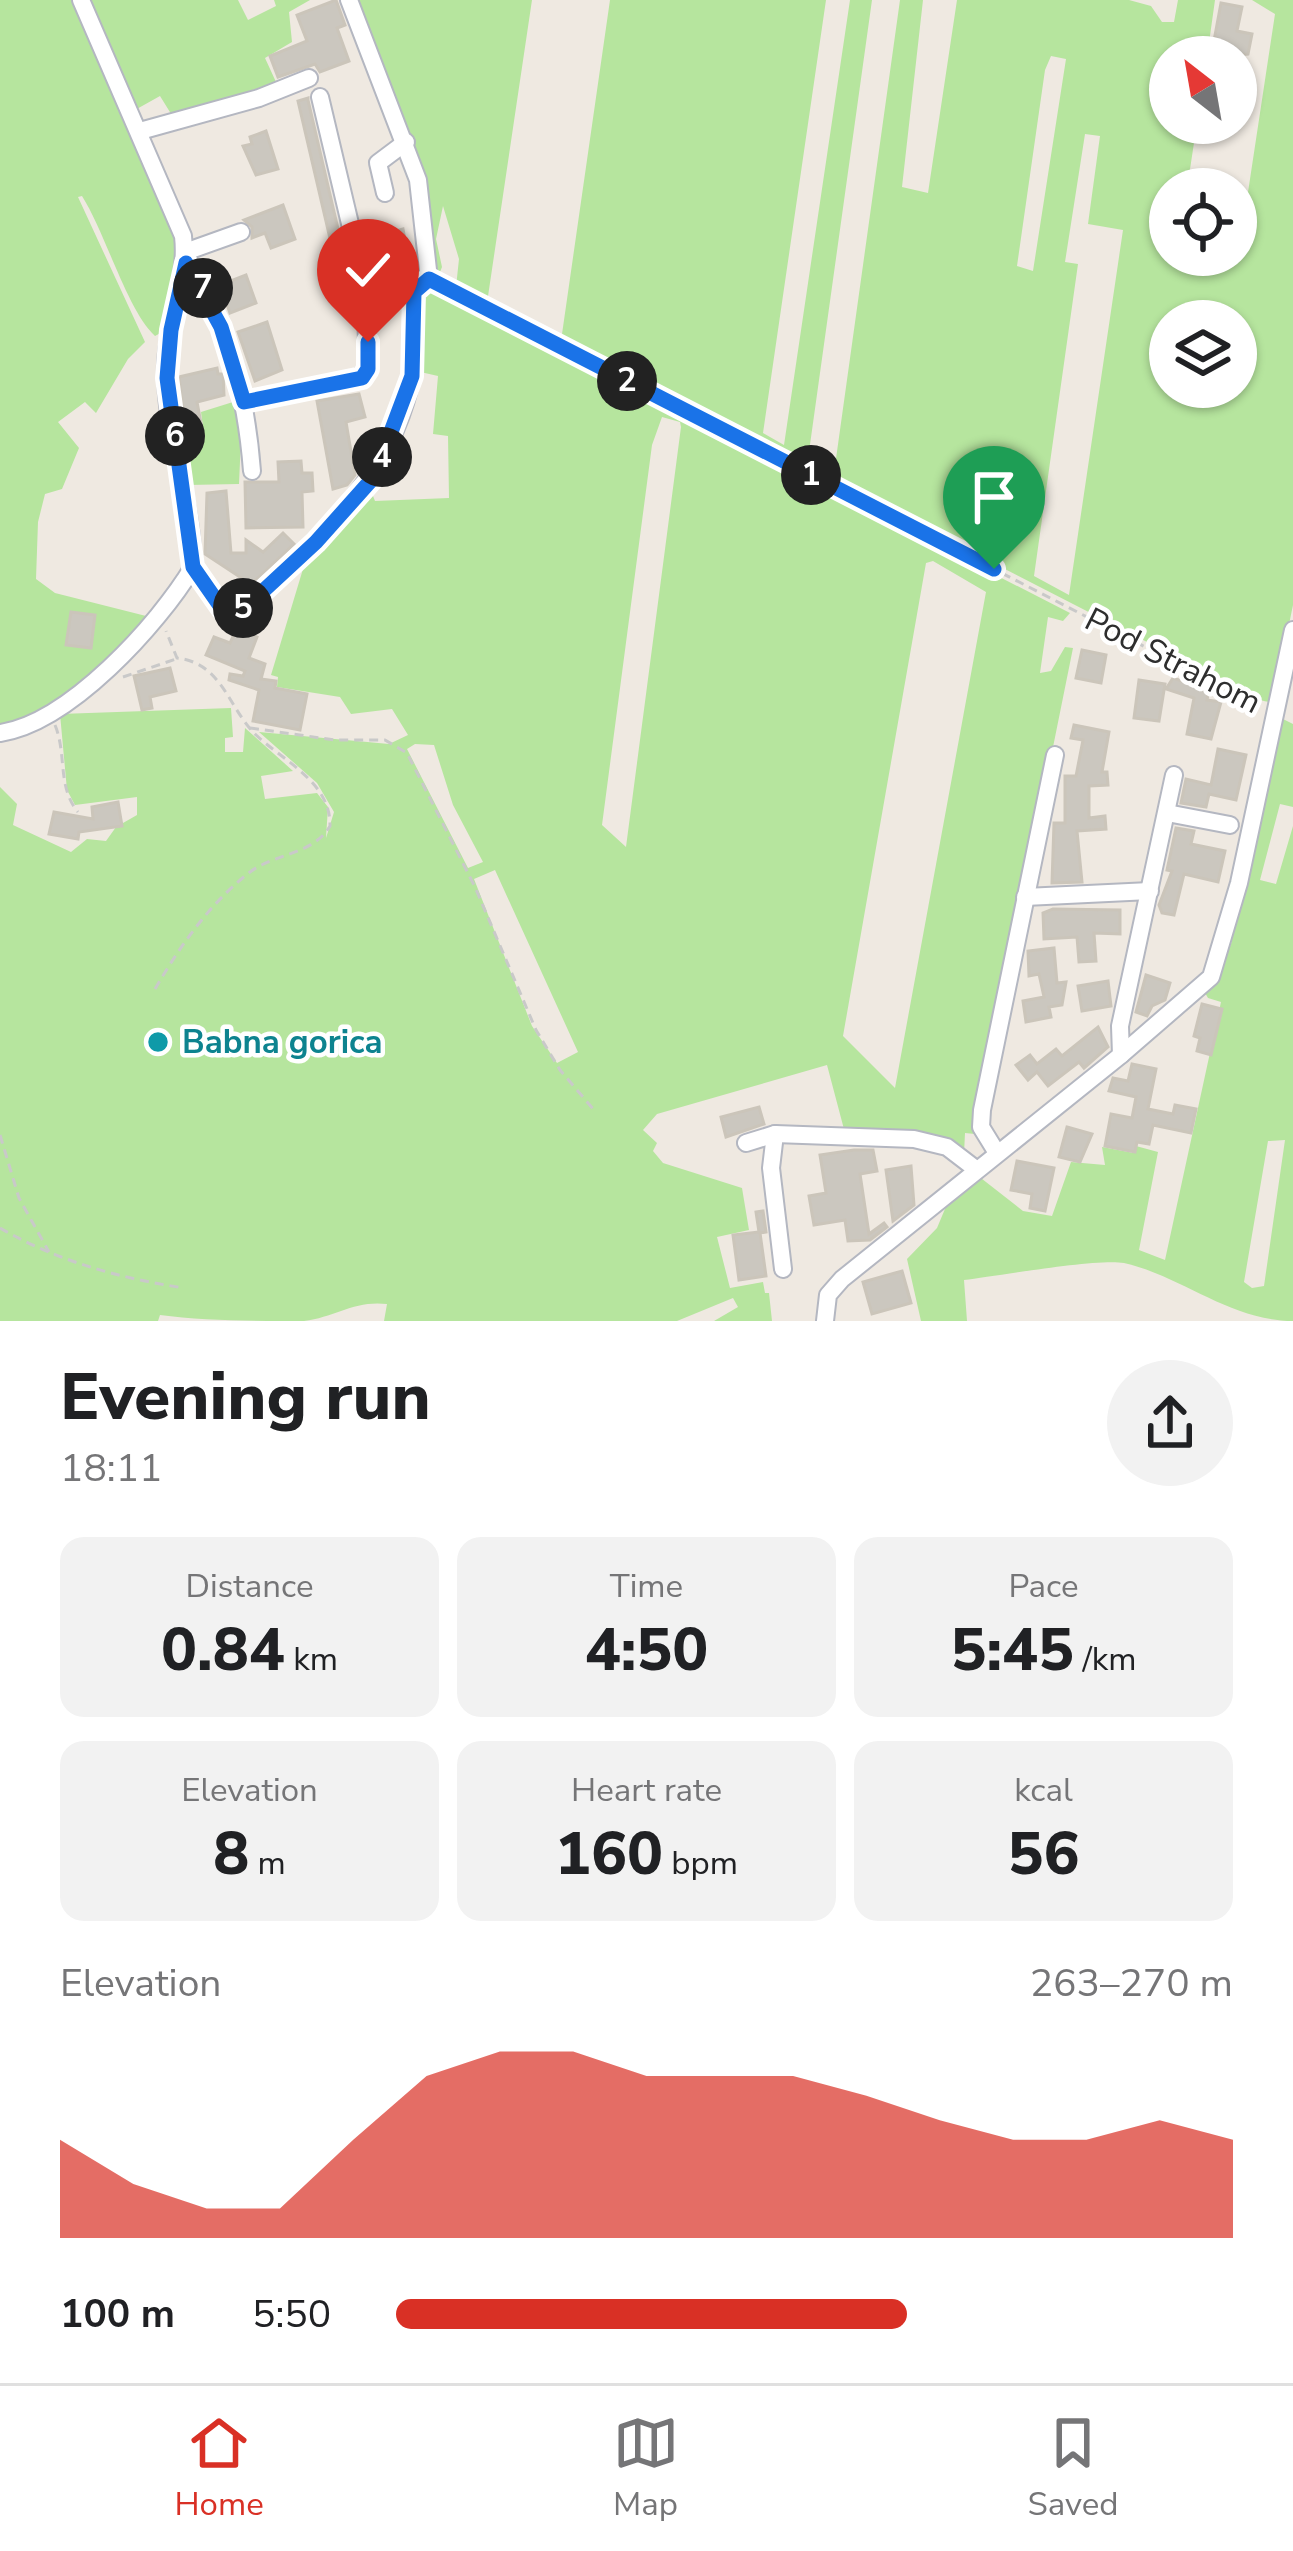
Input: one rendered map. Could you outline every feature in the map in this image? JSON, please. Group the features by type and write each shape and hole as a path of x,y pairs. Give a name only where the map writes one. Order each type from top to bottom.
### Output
{"street":[{"path":"81,0 183,236 185,258 166,361 193,567 223,610 242,609 357,499 374,477 408,392 414,359 414,292 429,279 424,210 406,142 350,0"},
{"path":"140,131 259,98 309,78"},
{"path":"244,402 354,381 368,369 365,287 320,97"},
{"path":"385,193 378,163 406,142"},
{"path":"185,258 241,232"},
{"path":"185,258 221,327 244,402 252,470"},
{"path":"0,733 18,730 86,687 162,610 193,567"},
{"name":"Pod Strahom","path":"825,1321 829,1294 842,1279 1121,1055 1210,977 1225,941 1293,630"},
{"path":"997,1153 981,1127 982,1110 1054,755"},
{"path":"1121,1055 1120,1026 1174,775"},
{"path":"1167,813 1230,825"},
{"path":"1025,896 1150,891"},
{"path":"776,1134 771,1168 782,1269"},
{"path":"746,1143 776,1134 935,1142 977,1170"}],"path":[{"name":"Pod Strahom","path":"429,279 1277,715"},
{"path":"162,610 177,658"},
{"path":"124,677 177,658 208,670 227,690 250,728 324,798 330,826 306,849 250,872 178,948 155,989"},
{"path":"46,715 57,728 64,785 78,812"},
{"path":"250,728 335,740 385,740 407,753 475,887 536,1030 560,1070 594,1110"},
{"path":"0,1136 19,1198 50,1254"},
{"path":"0,1228 50,1254 141,1282 184,1288"}],"green space":[{"path":"0,0 74,0 180,249 166,330 155,336 135,308 91,212 82,196 78,197 145,342 128,359 96,413 85,402 58,422 79,448 62,489 45,494 38,522 36,579 55,593 150,617 62,696 0,727"},
{"path":"85,0 238,0 248,20 276,6 274,0 310,0 289,12 292,42 265,58 276,82 173,117 160,96 135,110"},
{"path":"352,0 532,0 487,303 456,287 459,259 443,206 436,239 442,267 438,277 433,270 425,189"},
{"path":"610,0 826,0 763,433 784,445 850,0 872,0 808,459 834,473 900,0 923,0 902,187 928,193 957,0 1129,0 1151,6 1162,22 1174,22 1178,0 1215,0 1210,36 1149,36 1149,144 1194,144 1190,168 1149,168 1149,276 1257,276 1257,168 1252,168 1275,14 1252,0 1293,0 1293,605 1273,702 1225,682 561,341","holes":["1051,56 1066,59 1033,271 1017,266 1045,70","1085,134 1100,136 1088,224 1123,230 1069,595 1034,576 1078,264 1065,262"]},
{"path":"433,287 1070,613 1063,621 1048,617 1040,673 1051,671 1065,647 1073,648 975,1134 965,1133 964,1154 845,1133 827,1065 657,1114 643,1130 657,1143 653,1151 663,1163 742,1188 749,1230 717,1237 730,1288 763,1282 772,1321 714,1321 738,1307 733,1298 677,1321 384,1321 387,1304 376,1303 304,1321 160,1315 158,1321 0,1321 0,787 17,804 13,825 71,852 87,839 106,841 116,827 137,815 137,797 75,805 67,790 60,714 231,708 233,737 225,738 225,752 243,752 245,728 293,771 261,776 265,799 317,793 328,807 326,838 334,812 317,783 259,732 389,744 408,735 392,709 351,714 340,697 277,687 278,677 271,675 303,569 363,496 373,496 375,501 449,498 448,436 433,434 438,376 416,371 417,299","holes":["662,417 680,422 626,847 602,825 652,445","933,561 986,592 895,1088 843,1036 926,563","415,744 434,745 453,805 483,862 468,868 407,749","495,870 578,1052 557,1063 532,1026 474,879"]},
{"path":"233,402 241,439 239,484 188,485 179,433 203,427 201,412"},
{"path":"1283,719 1293,724 1293,807 1280,804 1260,880 1276,884 1293,826 1293,1321 1248,1314 1145,1269 1111,1262 964,1280 967,1321 921,1321 907,1259 937,1228 950,1197 977,1175 1023,1211 1052,1216 1071,1162 1105,1165 1102,1147 1134,1153 1136,1146 1158,1152 1139,1250 1165,1260 1221,1002 1208,998 1204,991 1231,944","holes":["1285,1140 1264,1286 1252,1288 1244,1282 1268,1141"]}],"building":[{"path":"336,0 345,25 337,28 349,61 320,72 315,64 278,77 270,56 307,41 297,15"},
{"path":"1221,3 1242,7 1237,31 1252,36 1215,36"},
{"path":"308,98 352,289 342,290 298,101"},
{"path":"266,131 278,169 256,175 243,146 252,144 250,137"},
{"path":"283,205 295,239 271,248 265,233 252,238 252,227 244,220"},
{"path":"403,229 409,262 386,266 384,258 376,260 373,238"},
{"path":"246,275 256,303 230,313 220,285"},
{"path":"267,322 282,370 255,381 238,332"},
{"path":"217,368 223,374 224,395 197,402 201,423 185,426 179,377"},
{"path":"359,394 365,417 346,422 355,475 347,485 333,489 317,401"},
{"path":"301,461 302,473 312,473 313,491 302,492 303,527 246,528 245,482 279,482 278,462"},
{"path":"226,491 231,553 246,553 246,540 263,552 283,533 294,544 241,594 234,587 243,579 205,554 207,493"},
{"path":"71,612 95,615 91,648 66,645"},
{"path":"237,628 257,637 249,658 265,664 261,679 276,681 275,688 307,694 300,730 253,721 259,690 229,680 230,674 243,676 245,671 206,655 214,637 230,643"},
{"path":"1082,650 1106,655 1101,683 1076,678"},
{"path":"170,668 176,691 150,697 152,708 142,710 134,676"},
{"path":"1173,678 1209,690 1207,700 1221,702 1211,739 1187,734 1194,698 1166,689"},
{"path":"1139,680 1165,684 1159,721 1134,718"},
{"path":"1074,725 1109,732 1102,772 1107,772 1108,785 1089,786 1089,818 1105,816 1106,829 1077,831 1082,882 1052,883 1054,823 1065,823 1065,776 1076,776 1083,740 1071,738"},
{"path":"1218,749 1246,755 1236,800 1209,794 1206,807 1181,803 1186,779 1211,785"},
{"path":"118,802 122,826 79,832 78,839 49,834 54,812 93,819 92,807"},
{"path":"1176,828 1194,831 1191,844 1225,851 1218,882 1184,874 1174,915 1162,913 1159,905 1172,871 1167,870"},
{"path":"1053,909 1120,910 1120,934 1094,933 1096,961 1079,962 1077,937 1044,939 1043,913"},
{"path":"1054,948 1057,983 1066,982 1062,1005 1049,1007 1051,1017 1026,1022 1023,1001 1044,997 1039,974 1029,976 1028,951"},
{"path":"1146,975 1170,983 1165,1000 1152,1006 1147,1016 1136,1012"},
{"path":"1108,981 1111,1006 1082,1011 1078,986"},
{"path":"1202,1004 1222,1009 1211,1055 1197,1051 1200,1038 1194,1036"},
{"path":"1098,1027 1108,1047 1084,1068 1079,1062 1048,1086 1037,1072 1028,1080 1016,1065 1030,1055 1037,1064 1056,1049 1062,1056"},
{"path":"1132,1064 1156,1069 1148,1109 1173,1114 1175,1105 1196,1109 1191,1133 1153,1125 1149,1144 1137,1142 1135,1152 1105,1146 1111,1114 1132,1118 1136,1097 1109,1091 1113,1078 1128,1081"},
{"path":"759,1107 764,1124 726,1137 721,1117"},
{"path":"1067,1127 1092,1134 1080,1162 1059,1157"},
{"path":"873,1150 877,1171 860,1174 869,1234 884,1223 887,1227 870,1240 848,1241 845,1220 814,1225 809,1196 826,1193 820,1155"},
{"path":"1017,1161 1054,1168 1045,1211 1030,1208 1032,1194 1011,1190"},
{"path":"911,1166 914,1205 893,1221 886,1170"},
{"path":"763,1211 766,1232 760,1233 766,1276 739,1280 733,1235 759,1232 756,1212"},
{"path":"902,1271 911,1303 872,1314 863,1282"}],"place":[{"name":"Babna gorica","path":"158,1042"}],"route":[{"path":"368,342 368,369 362,378 244,402 238,370 209,298 186,263 171,330 167,378 193,567 223,610 231,613 249,604 316,542 374,477 412,376 414,292 429,279 994,569"}]}
